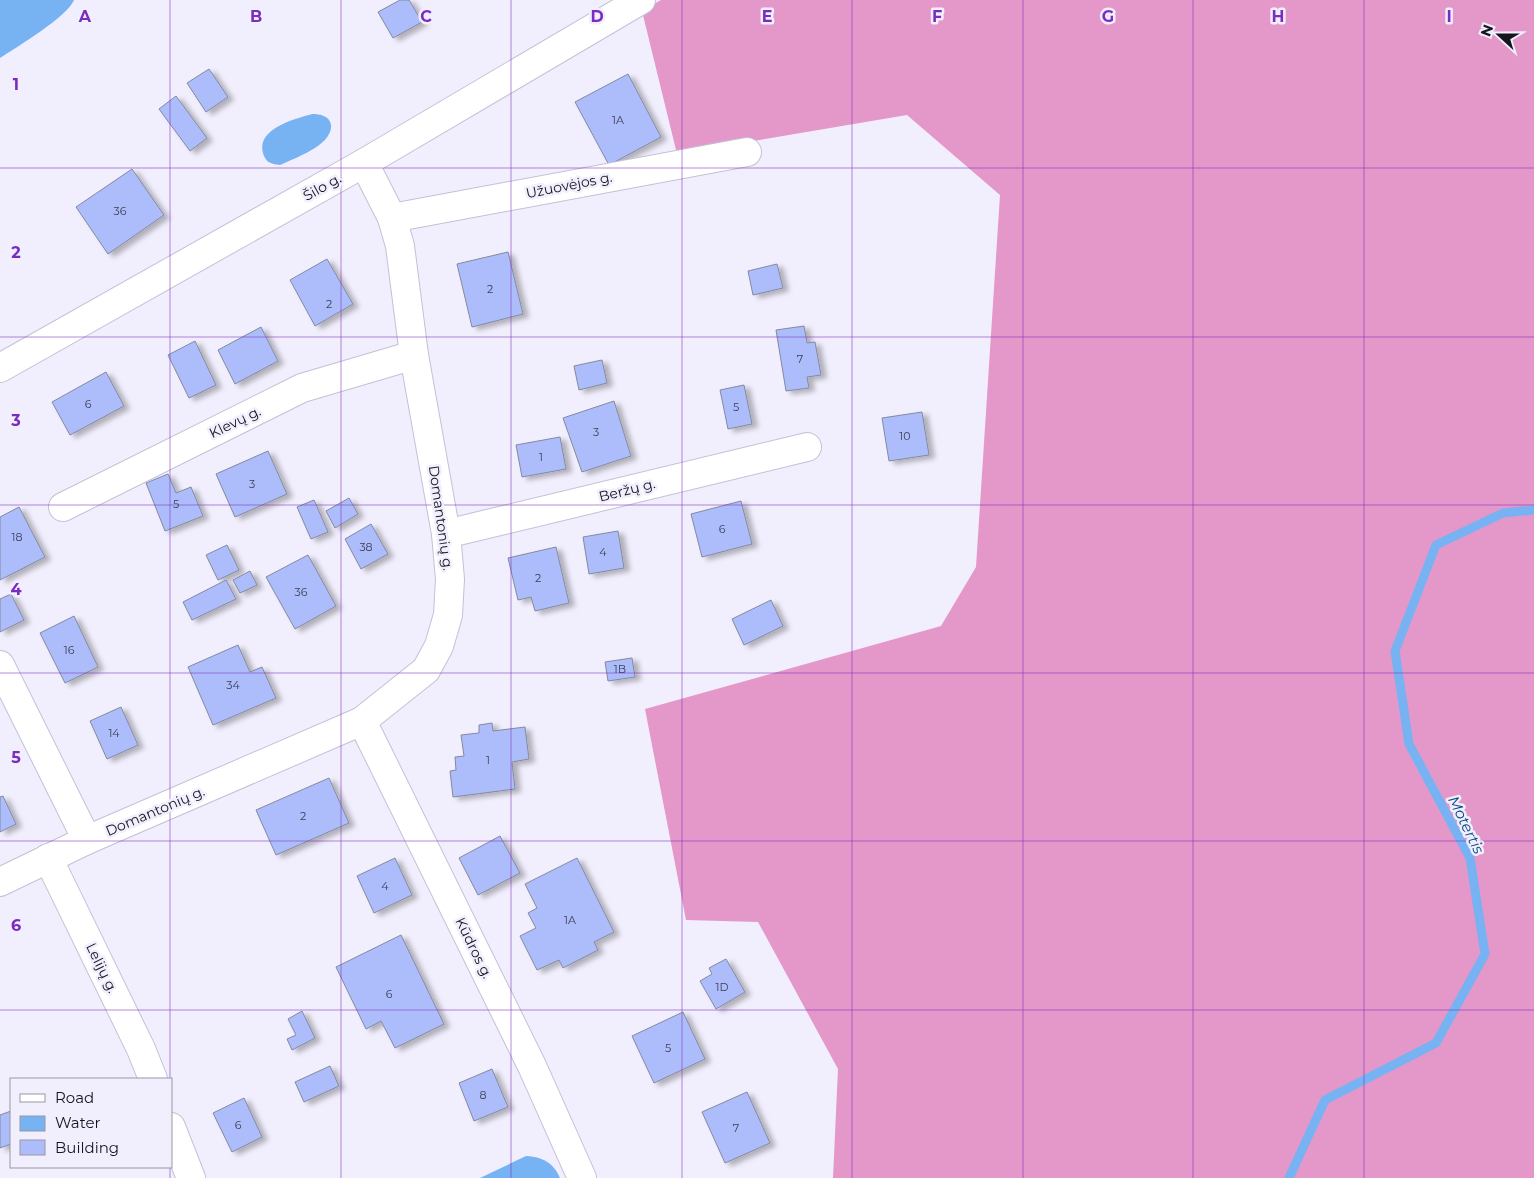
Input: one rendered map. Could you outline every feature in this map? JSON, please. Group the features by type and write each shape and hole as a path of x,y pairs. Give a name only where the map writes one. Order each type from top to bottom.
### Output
{"street":[{"name":"Šilo g.","path":"0,368 364,163 641,0"},
{"name":"Užuovėjos g.","path":"392,218 747,152"},
{"name":"Domantonių g.","path":"0,882 87,840 362,721 426,670 439,646 448,615 450,580 446,534 414,355 400,246 392,218 364,163"},
{"name":"Klevų g.","path":"63,507 302,388 414,355"},
{"name":"Beržų g.","path":"446,534 807,447"},
{"path":"0,665 87,840"},
{"name":"Kūdros g.","path":"362,721 532,1066 582,1178"},
{"name":"Lelijų g.","path":"48,858 141,1048 153,1078"},
{"path":"172,1130 191,1178"}],"shaded area":[{"path":"661,0 1534,0 1534,1178 833,1178 838,1069 758,922 686,920 645,709 941,626 976,567 1000,195 907,115 677,154 642,11"}],"water":[{"path":"0,0 74,0 70,7 52,23 0,58"},
{"path":"318,114 329,119 331,125 330,132 326,139 312,150 280,165 268,162 262,147 264,139 270,132 286,122"},
{"path":"526,1156 546,1161 554,1168 560,1178 480,1178"}],"building":[{"path":"400,0 409,0 422,22 393,38 378,12"},
{"path":"209,69 228,97 206,112 187,83"},
{"path":"628,74 661,137 609,165 575,102"},
{"path":"176,96 207,138 190,151 159,109"},
{"path":"132,169 164,215 108,254 76,207"},
{"path":"508,252 523,314 472,327 457,264"},
{"path":"327,259 353,304 315,326 290,280"},
{"path":"777,264 783,288 753,295 748,271"},
{"path":"804,326 807,343 815,342 821,375 807,377 809,388 786,391 776,330"},
{"path":"261,327 278,361 235,384 218,350"},
{"path":"195,341 216,385 189,398 168,355"},
{"path":"602,360 607,383 579,390 574,366"},
{"path":"106,372 124,406 70,435 52,402"},
{"path":"744,385 752,424 728,429 720,390"},
{"path":"614,401 631,456 582,472 563,418"},
{"path":"922,412 929,455 889,461 882,418"},
{"path":"560,437 566,469 522,477 516,445"},
{"path":"268,451 287,494 235,517 216,474"},
{"path":"168,474 176,493 191,487 203,516 165,531 146,483"},
{"path":"349,498 358,514 335,528 326,511"},
{"path":"314,500 328,532 311,539 297,507"},
{"path":"741,501 752,544 702,557 691,514"},
{"path":"19,507 45,557 0,580 0,517"},
{"path":"371,524 388,554 361,569 345,539"},
{"path":"618,531 624,568 589,574 583,537"},
{"path":"227,545 239,570 218,580 206,555"},
{"path":"556,547 569,603 535,611 531,597 518,600 508,558"},
{"path":"308,555 336,606 295,629 266,577"},
{"path":"250,571 257,585 240,593 233,580"},
{"path":"226,580 236,599 192,620 183,602"},
{"path":"11,594 24,620 0,632 0,599"},
{"path":"771,600 783,626 744,645 732,619"},
{"path":"74,616 98,667 65,683 40,633"},
{"path":"238,645 250,672 262,667 276,698 213,725 188,667"},
{"path":"632,658 635,677 608,681 605,662"},
{"path":"121,707 138,745 107,759 90,721"},
{"path":"492,723 493,731 525,727 529,759 512,762 515,789 453,797 450,771 456,770 455,757 464,756 461,735 479,733 479,725"},
{"path":"329,778 349,823 276,855 256,810"},
{"path":"3,796 16,824 0,832 0,797"},
{"path":"500,836 520,873 478,895 459,858"},
{"path":"395,858 412,895 374,913 357,876"},
{"path":"577,858 614,932 594,942 598,950 563,968 559,960 537,970 520,936 536,928 528,913 537,908 525,884"},
{"path":"401,935 444,1024 395,1048 381,1021 366,1029 336,967"},
{"path":"726,959 745,992 716,1009 700,981 712,974 709,968"},
{"path":"302,1011 315,1038 292,1050 287,1039 296,1035 288,1019"},
{"path":"683,1012 705,1059 654,1083 632,1036"},
{"path":"330,1066 339,1086 304,1102 295,1082"},
{"path":"492,1069 508,1107 474,1121 459,1083"},
{"path":"747,1092 770,1143 725,1163 702,1112"},
{"path":"244,1098 262,1137 232,1152 213,1113"},
{"path":"10,1111 10,1144 0,1148 0,1115"}],"waterway":[{"name":"Motertis","path":"1289,1178 1325,1100 1436,1043 1485,954 1470,858 1409,744 1395,651 1436,545 1503,513 1534,510"}]}
